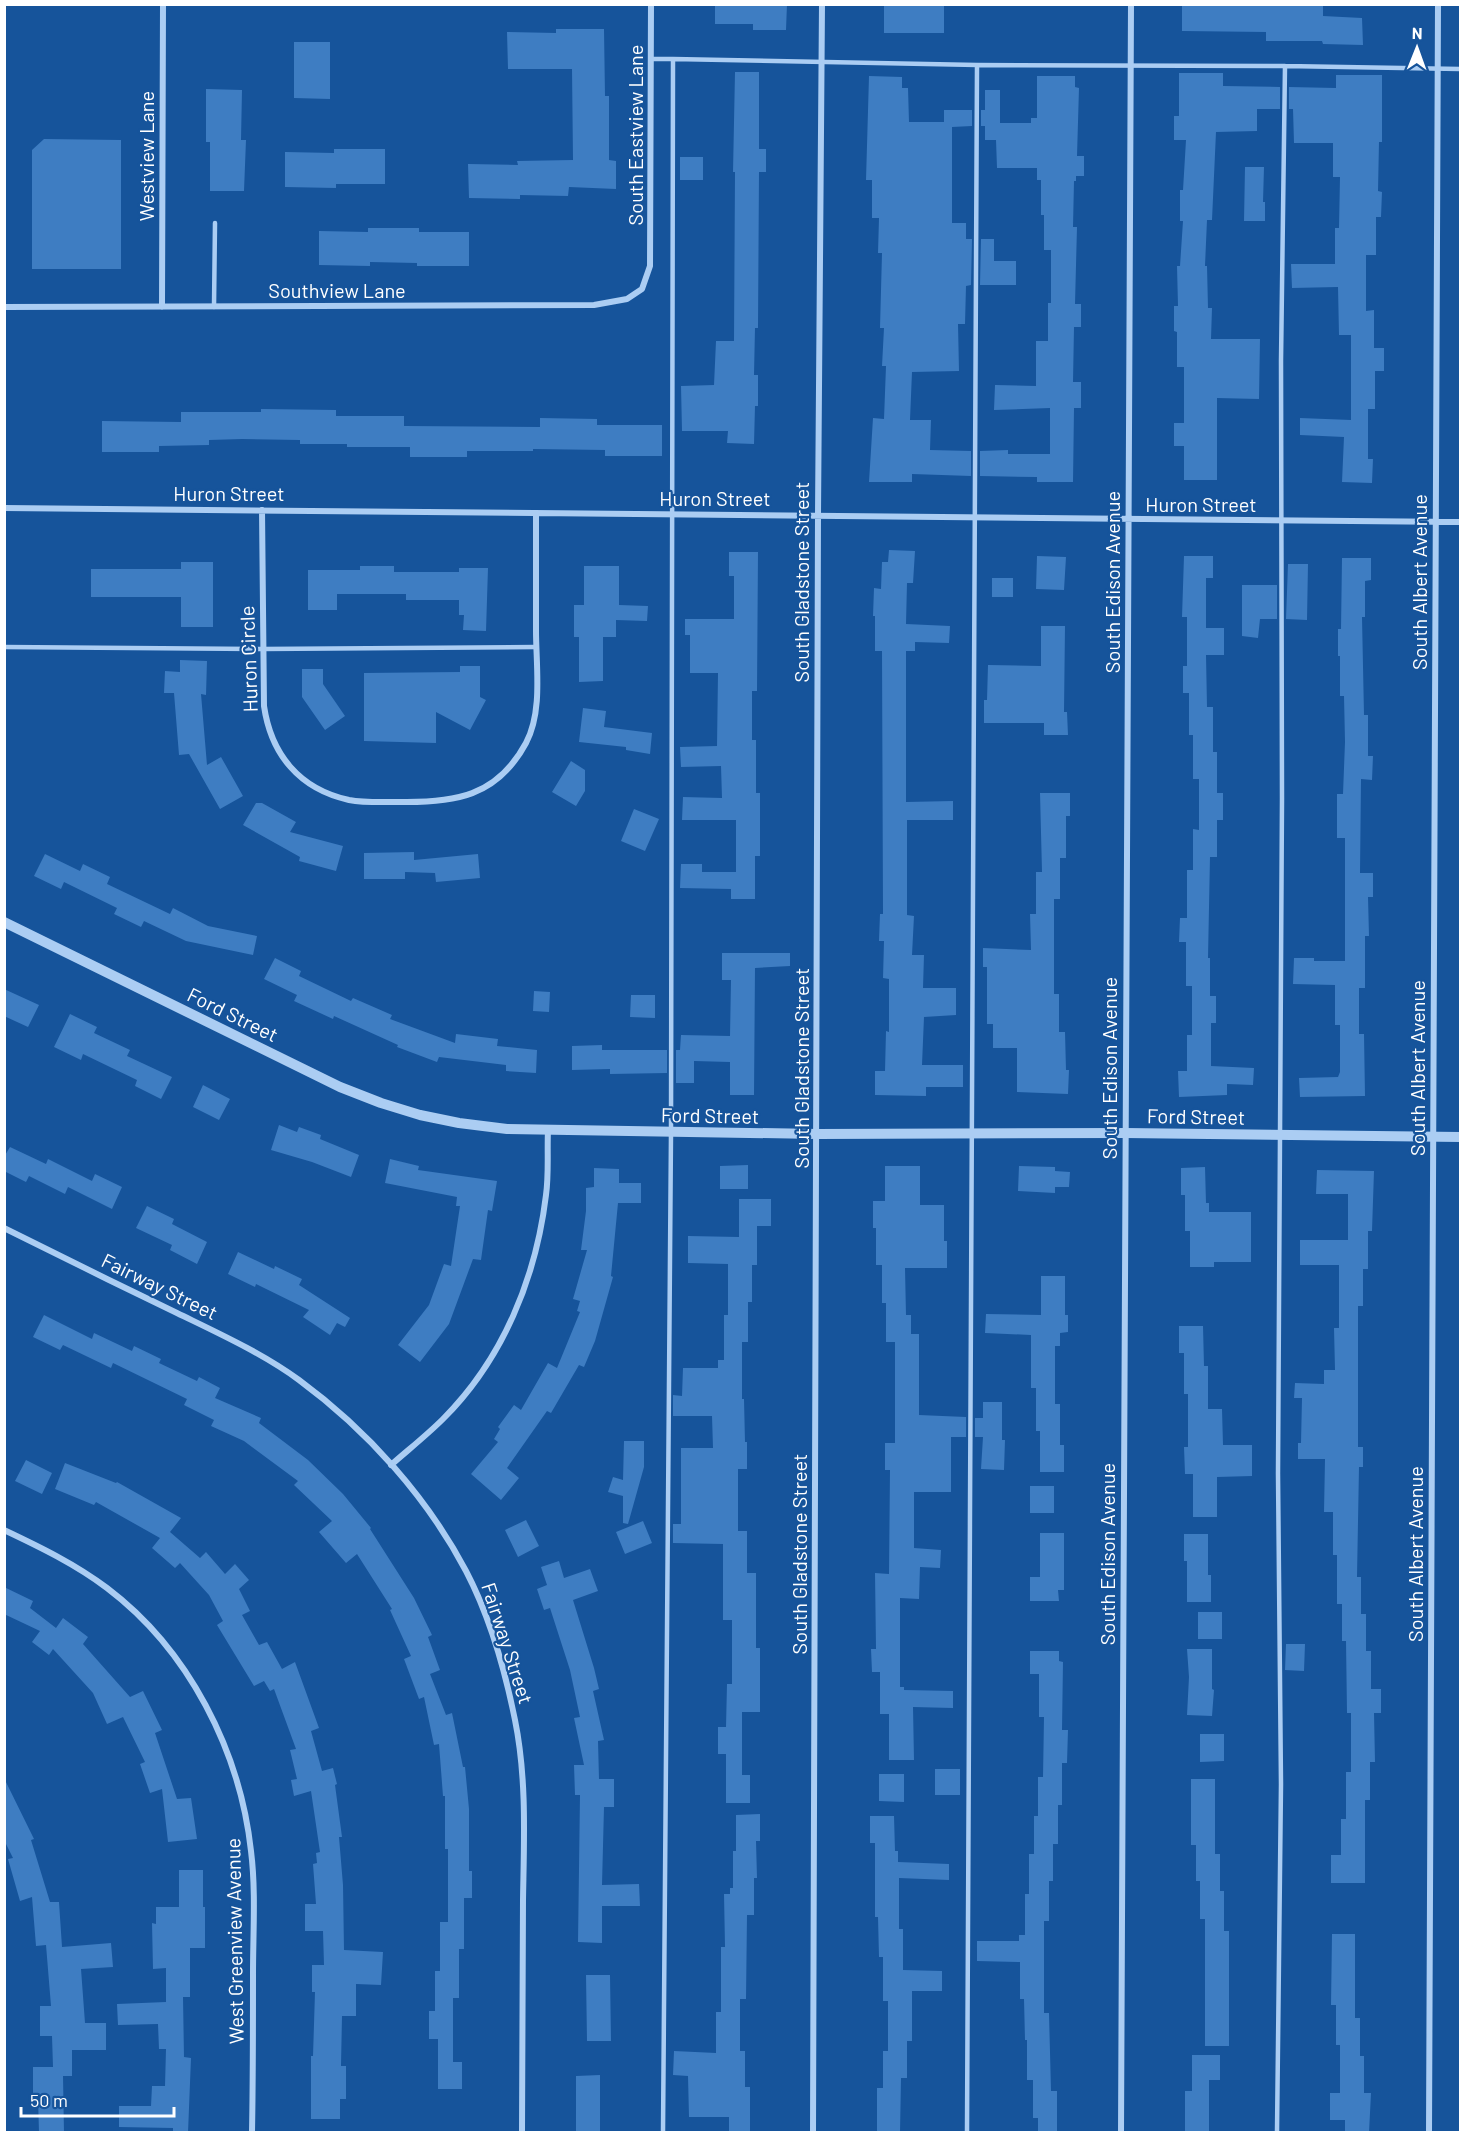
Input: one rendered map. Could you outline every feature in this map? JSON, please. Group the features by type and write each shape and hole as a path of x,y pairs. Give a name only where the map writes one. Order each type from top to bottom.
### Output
{"street":[{"name":"Westview Lane","path":"162,307 164,4"},
{"name":"South Eastview Lane","path":"650,266 651,4"},
{"name":"South Gladstone Street","path":"813,2133 818,1134 818,515 822,4"},
{"name":"South Edison Avenue","path":"1121,2133 1131,4"},
{"name":"South Albert Avenue","path":"1429,2133 1438,4"},
{"name":"Southview Lane","path":"4,307 594,305 627,299 642,289 650,266"},
{"name":"Huron Street","path":"4,508 1461,522"},
{"name":"Huron Circle","path":"262,510 264,706 267,726 274,745 301,777 328,794 350,800 430,803 454,800 484,788 510,766 530,734 536,702 536,513"},
{"name":"Ford Street","path":"4,922 340,1087 420,1115 459,1123 507,1129 671,1133 972,1135 1125,1133 1461,1137"},
{"path":"391,1464 443,1419 495,1355 519,1303 533,1264 541,1232 546,1192 548,1130"},
{"name":"Fairway Street","path":"4,1228 218,1333 297,1378 355,1427 391,1464 448,1540 467,1573 497,1648 516,1723 522,1769 524,1850 522,2133"},
{"name":"West Greenview Avenue","path":"4,1530 58,1556 107,1588 135,1612 166,1647 191,1681 213,1718 226,1749 239,1785 252,1852 252,2133"}],"lane":[{"path":"651,59 977,65 1461,69"},
{"path":"663,2133 671,1133 673,59"},
{"path":"967,2133 977,65"},
{"path":"1277,2133 1281,1784 1278,1474 1281,1135 1281,361 1285,66"},
{"path":"214,307 215,223"},
{"path":"4,647 262,649 536,647"}],"building":[{"path":"715,4 787,4 786,30 753,30 753,24 715,24"},
{"path":"884,4 944,4 944,33 884,33"},
{"path":"1182,4 1323,4 1323,16 1362,18 1363,45 1323,44 1322,41 1266,41 1266,32 1182,31"},
{"path":"556,29 604,29 605,96 609,96 609,160 616,161 616,189 569,187 568,196 520,195 520,199 469,198 468,164 518,165 517,161 573,160 572,69 508,69 507,32 556,33"},
{"path":"294,42 330,42 330,99 294,98"},
{"path":"735,72 759,72 759,149 766,149 766,172 759,172 758,328 755,328 754,375 758,375 758,406 755,406 754,444 727,443 728,431 682,431 681,386 714,385 716,341 734,341"},
{"path":"1179,73 1223,73 1223,86 1280,87 1280,109 1257,109 1257,131 1216,132 1212,220 1207,220 1205,266 1207,266 1208,308 1212,308 1211,339 1260,339 1259,399 1217,398 1217,480 1184,480 1184,446 1174,446 1174,423 1184,423 1184,367 1177,367 1177,332 1174,331 1174,306 1178,306 1177,266 1180,266 1183,221 1180,221 1180,190 1183,190 1186,140 1174,140 1174,116 1179,116"},
{"path":"1336,75 1382,75 1382,142 1379,142 1378,191 1382,192 1381,217 1376,217 1376,255 1366,255 1366,311 1374,310 1374,348 1384,348 1384,371 1375,371 1375,409 1368,409 1368,459 1373,459 1372,483 1342,482 1344,437 1300,435 1300,418 1351,420 1351,335 1339,335 1338,287 1292,288 1291,264 1335,264 1335,228 1339,228 1340,177 1333,177 1333,143 1294,143 1293,109 1289,109 1289,87 1336,88"},
{"path":"869,76 902,77 902,88 908,88 909,122 944,122 944,110 972,110 972,126 952,127 952,223 966,223 966,239 972,239 971,285 966,286 965,324 958,324 959,371 912,372 910,420 931,420 930,450 971,451 971,476 912,474 912,482 869,482 873,418 884,419 886,366 882,366 884,328 880,328 882,253 878,253 879,218 872,218 872,180 866,180"},
{"path":"1037,76 1075,76 1075,87 1079,88 1077,156 1084,156 1084,176 1076,176 1076,181 1074,181 1073,227 1077,227 1075,304 1081,304 1081,327 1074,327 1073,382 1081,382 1081,408 1074,408 1073,482 1037,482 1037,477 980,476 980,451 1008,450 1008,454 1050,454 1050,408 994,410 995,385 1036,386 1036,341 1048,341 1051,250 1044,250 1041,180 1037,180 1037,168 997,168 996,140 985,140 985,126 981,126 981,110 985,110 985,90 1000,90 1000,123 1031,123 1031,118 1037,118"},
{"path":"206,89 242,90 241,140 246,140 244,191 210,191 210,142 206,142"},
{"path":"44,139 121,140 121,269 32,269 32,150"},
{"path":"334,149 385,149 385,184 336,184 336,188 285,187 285,152 334,153"},
{"path":"680,157 703,157 703,180 680,180"},
{"path":"1245,167 1264,167 1265,221 1244,221"},
{"path":"368,228 419,228 419,232 469,232 469,266 417,266 417,263 370,262 370,266 319,265 319,231 368,232"},
{"path":"981,239 994,239 994,261 1016,261 1016,285 980,285"},
{"path":"261,409 336,410 336,416 404,416 404,426 540,427 540,418 597,419 597,425 662,425 662,456 605,456 605,450 533,449 533,451 467,451 467,457 410,457 410,447 347,447 347,444 300,444 300,440 242,439 209,440 209,445 159,446 159,452 102,452 102,421 181,422 181,412 261,412"},
{"path":"889,550 915,551 913,583 907,583 906,624 950,626 949,643 915,642 915,651 906,651 906,802 953,801 953,820 907,820 907,915 914,916 912,955 924,955 923,988 956,988 956,1015 924,1017 922,1065 963,1065 963,1087 926,1087 926,1096 875,1095 875,1071 885,1071 886,1031 889,1032 889,979 883,978 884,941 879,941 880,914 883,914 882,651 875,651 875,616 873,616 874,588 881,589 882,562 888,562"},
{"path":"729,552 758,552 757,691 752,691 752,740 756,740 756,793 760,793 760,856 755,856 755,899 731,899 731,889 680,888 681,864 702,864 702,872 736,872 736,820 682,820 683,797 722,798 721,766 681,767 680,747 717,746 718,673 690,673 690,635 685,635 685,619 734,619 734,576 729,576"},
{"path":"1037,556 1066,557 1064,590 1036,589"},
{"path":"1184,556 1213,556 1213,578 1206,578 1206,628 1224,628 1224,655 1206,655 1207,707 1213,707 1213,752 1217,752 1217,793 1223,793 1223,820 1217,820 1217,857 1210,857 1208,958 1210,958 1210,996 1216,996 1216,1023 1211,1023 1211,1066 1254,1068 1253,1085 1227,1084 1227,1095 1179,1097 1178,1071 1187,1071 1187,1035 1192,1035 1192,986 1186,986 1186,942 1179,942 1180,918 1187,918 1187,870 1193,870 1193,829 1199,830 1199,779 1193,779 1193,735 1189,735 1189,693 1183,693 1183,666 1187,666 1187,617 1182,617"},
{"path":"1342,558 1371,558 1371,580 1365,581 1365,617 1362,617 1364,715 1368,715 1368,756 1373,756 1372,780 1361,779 1360,873 1373,873 1373,897 1368,897 1369,936 1365,936 1365,988 1359,988 1359,1034 1364,1034 1365,1096 1300,1097 1299,1078 1338,1077 1340,1072 1340,1025 1335,1025 1335,985 1293,984 1294,958 1314,958 1314,961 1345,961 1345,838 1337,838 1337,794 1343,794 1345,742 1344,696 1340,696 1340,656 1338,656 1338,629 1341,629"},
{"path":"181,562 213,562 213,627 181,627 181,597 91,597 91,569 181,569"},
{"path":"1288,564 1308,564 1307,620 1286,619"},
{"path":"360,566 394,566 394,572 459,572 459,568 488,568 486,631 463,630 464,615 459,615 459,600 406,600 406,594 337,594 337,610 308,610 308,570 360,570"},
{"path":"584,566 619,566 619,605 648,606 647,621 616,620 616,637 603,637 603,681 579,682 579,637 574,637 574,605 584,605"},
{"path":"992,578 1013,578 1013,597 992,597"},
{"path":"1242,585 1277,585 1277,619 1260,619 1258,638 1242,636"},
{"path":"1041,626 1065,626 1064,712 1067,712 1068,735 1044,735 1044,723 984,723 988,665 1041,666"},
{"path":"180,660 207,661 206,695 201,694 207,765 221,757 243,796 220,809 189,754 179,755 174,693 164,693 165,671 180,672"},
{"path":"460,666 480,666 480,697 486,700 470,730 436,712 436,743 364,741 364,673 460,672"},
{"path":"302,669 323,669 323,684 345,716 325,730 302,697"},
{"path":"583,708 606,711 604,727 652,733 650,754 626,750 626,747 579,742"},
{"path":"571,761 585,770 585,791 576,806 552,792"},
{"path":"1040,793 1070,793 1070,816 1066,816 1066,858 1060,858 1060,899 1054,899 1054,994 1059,994 1059,1032 1065,1032 1066,1070 1069,1070 1068,1094 1017,1092 1017,1048 993,1048 993,1024 987,1024 987,967 983,967 983,948 1031,950 1030,914 1036,914 1036,872 1042,872"},
{"path":"256,803 262,803 296,822 290,832 343,846 336,871 299,861 300,857 243,825"},
{"path":"634,809 659,819 645,851 621,841"},
{"path":"414,852 414,860 478,854 480,878 436,882 435,873 405,872 405,879 364,879 364,853"},
{"path":"45,854 80,871 83,864 110,877 107,884 170,914 173,908 208,926 257,936 253,955 186,941 144,921 141,927 114,914 117,908 64,882 61,889 34,876"},
{"path":"722,953 790,953 790,966 755,968 754,1095 730,1095 730,1062 694,1061 694,1083 676,1083 676,1050 680,1050 681,1035 730,1036 731,980 722,980"},
{"path":"275,958 301,971 299,976 351,1001 353,998 392,1015 390,1019 455,1043 456,1034 498,1039 497,1046 537,1050 536,1073 506,1071 506,1065 439,1057 437,1062 397,1047 398,1045 334,1016 333,1019 294,1001 297,995 264,979"},
{"path":"4,989 39,1005 28,1027 4,1016"},
{"path":"534,991 550,992 549,1012 533,1011"},
{"path":"631,995 655,995 655,1018 630,1017"},
{"path":"70,1014 97,1027 94,1033 130,1050 127,1056 172,1077 161,1099 135,1086 137,1080 83,1054 81,1060 54,1047"},
{"path":"602,1045 602,1050 667,1050 667,1073 610,1074 610,1069 572,1070 572,1046"},
{"path":"203,1085 230,1099 219,1120 193,1107"},
{"path":"279,1125 297,1132 299,1127 321,1135 320,1139 359,1155 351,1177 271,1150"},
{"path":"10,1147 46,1164 48,1159 92,1181 95,1174 122,1187 112,1209 68,1187 65,1194 29,1176 26,1182 4,1171 4,1157"},
{"path":"390,1159 419,1166 418,1170 497,1181 492,1211 488,1210 481,1260 473,1259 449,1324 420,1362 398,1345 429,1305 444,1264 451,1266 460,1206 456,1206 457,1197 385,1183"},
{"path":"748,1165 748,1189 720,1189 720,1166"},
{"path":"885,1166 920,1166 920,1205 944,1205 947,1268 905,1268 906,1315 911,1315 911,1334 919,1334 919,1415 966,1417 966,1437 951,1437 951,1492 914,1492 914,1548 941,1550 940,1568 920,1567 919,1599 900,1598 900,1687 904,1687 904,1690 953,1691 953,1708 913,1707 914,1760 889,1760 889,1714 880,1714 880,1672 872,1672 871,1649 876,1649 875,1573 889,1574 890,1470 885,1470 885,1443 895,1443 895,1342 886,1342 886,1303 882,1303 882,1265 876,1265 876,1228 873,1228 873,1201 885,1201"},
{"path":"1019,1166 1055,1167 1055,1171 1070,1172 1069,1187 1055,1187 1055,1193 1018,1191"},
{"path":"1205,1167 1206,1203 1209,1203 1209,1212 1251,1212 1251,1262 1214,1262 1214,1267 1190,1267 1190,1231 1185,1231 1185,1195 1181,1195 1181,1168"},
{"path":"594,1168 619,1169 619,1183 641,1183 641,1203 618,1203 611,1276 613,1277 595,1341 584,1367 579,1365 551,1413 547,1411 507,1468 519,1478 501,1500 471,1474 498,1442 494,1439 500,1429 498,1427 514,1405 521,1410 548,1363 557,1368 580,1312 577,1311 580,1301 573,1299 587,1250 581,1250 586,1211 586,1188 594,1187"},
{"path":"1317,1170 1374,1171 1372,1231 1368,1231 1368,1269 1363,1269 1363,1306 1358,1306 1358,1447 1363,1447 1363,1467 1359,1467 1357,1577 1361,1577 1361,1614 1366,1614 1366,1651 1371,1651 1371,1689 1381,1689 1381,1713 1374,1713 1375,1762 1370,1762 1370,1800 1365,1800 1365,1883 1331,1883 1331,1855 1341,1855 1341,1819 1346,1819 1346,1772 1351,1772 1351,1713 1347,1713 1346,1641 1342,1641 1342,1604 1337,1604 1337,1555 1333,1555 1333,1512 1324,1512 1325,1459 1298,1459 1298,1443 1301,1443 1302,1398 1294,1398 1295,1383 1324,1384 1324,1370 1335,1370 1334,1328 1339,1328 1339,1265 1300,1265 1300,1240 1348,1240 1348,1194 1316,1194"},
{"path":"739,1199 771,1199 771,1226 757,1226 757,1265 752,1265 752,1302 748,1302 748,1342 742,1342 742,1399 744,1399 747,1469 738,1469 738,1531 747,1531 747,1573 756,1573 756,1648 760,1648 760,1712 742,1712 742,1775 750,1775 750,1803 726,1803 726,1754 718,1754 718,1727 726,1727 727,1684 732,1684 732,1620 723,1620 723,1544 673,1543 673,1524 681,1524 681,1448 713,1448 712,1416 673,1416 673,1395 682,1396 683,1368 718,1368 718,1360 724,1360 724,1315 728,1315 728,1264 688,1263 688,1236 739,1237"},
{"path":"147,1206 174,1219 172,1224 207,1242 197,1264 170,1250 172,1245 136,1228"},
{"path":"238,1252 302,1279 299,1285 350,1318 345,1327 337,1323 330,1335 303,1317 309,1310 256,1284 255,1287 228,1274"},
{"path":"1041,1276 1065,1276 1065,1315 1068,1315 1068,1332 1060,1333 1060,1346 1055,1346 1055,1404 1060,1404 1060,1445 1064,1445 1064,1472 1040,1472 1040,1431 1036,1431 1036,1388 1031,1388 1031,1335 985,1333 986,1314 1041,1315"},
{"path":"44,1315 92,1339 94,1333 132,1351 134,1346 161,1359 159,1363 197,1381 199,1377 220,1388 215,1398 261,1418 259,1423 308,1460 343,1494 371,1528 414,1598 432,1635 428,1637 440,1670 430,1674 446,1715 452,1713 463,1767 465,1767 472,1898 464,1898 464,1949 459,1949 459,1998 453,1998 453,2062 462,2062 462,2089 438,2089 438,2039 429,2039 429,2011 435,2011 435,1971 440,1971 440,1922 448,1922 448,1849 445,1849 445,1796 443,1796 439,1744 434,1745 424,1697 419,1699 404,1659 411,1656 390,1610 392,1609 357,1554 346,1563 319,1532 332,1521 294,1485 298,1481 244,1441 211,1426 214,1420 184,1405 187,1399 113,1363 111,1368 63,1345 60,1350 33,1337"},
{"path":"1179,1326 1203,1326 1204,1366 1208,1366 1208,1409 1222,1409 1223,1445 1252,1445 1252,1476 1217,1477 1217,1517 1193,1517 1193,1474 1185,1474 1184,1447 1188,1447 1188,1394 1184,1394 1184,1353 1179,1353"},
{"path":"983,1402 1002,1402 1002,1440 1005,1440 1004,1470 981,1469 983,1437 975,1437 975,1418 983,1418"},
{"path":"624,1441 644,1441 644,1467 628,1524 623,1523 623,1496 608,1492 613,1477 623,1480"},
{"path":"26,1460 52,1473 42,1494 15,1481"},
{"path":"65,1463 117,1482 181,1518 170,1532 200,1558 206,1552 225,1574 235,1564 249,1580 239,1589 250,1611 242,1615 259,1645 267,1642 282,1669 295,1662 319,1728 311,1731 322,1771 333,1768 337,1784 335,1785 342,1837 339,1837 343,1885 344,1950 383,1952 381,1985 356,1984 356,2016 342,2016 341,2066 346,2066 346,2099 340,2099 340,2119 311,2119 311,2056 313,2056 315,1992 312,1992 312,1965 324,1965 323,1931 305,1931 305,1904 316,1904 313,1864 317,1863 316,1853 320,1852 311,1791 294,1796 291,1780 297,1779 290,1750 296,1749 274,1689 270,1691 264,1681 254,1686 217,1625 223,1621 209,1595 180,1563 175,1568 152,1548 160,1538 96,1502 94,1505 55,1489"},
{"path":"1030,1486 1054,1486 1054,1513 1030,1513"},
{"path":"526,1520 539,1546 518,1557 505,1530"},
{"path":"643,1521 652,1543 625,1554 616,1532"},
{"path":"1040,1533 1064,1533 1064,1590 1058,1590 1059,1601 1030,1601 1030,1577 1040,1577"},
{"path":"1184,1534 1208,1534 1208,1575 1211,1575 1211,1602 1187,1602 1187,1561 1184,1561"},
{"path":"559,1561 564,1578 590,1569 598,1591 573,1600 599,1689 593,1691 604,1740 598,1741 599,1779 614,1779 614,1807 604,1807 602,1885 639,1884 640,1906 602,1906 602,1943 578,1942 580,1795 575,1795 574,1765 584,1765 574,1718 580,1717 570,1670 550,1608 544,1610 537,1589 547,1585 541,1567"},
{"path":"4,1587 33,1601 30,1608 56,1628 63,1618 88,1637 83,1644 130,1697 143,1691 162,1730 155,1733 177,1799 191,1798 197,1839 168,1842 162,1789 150,1793 140,1764 145,1762 123,1717 107,1724 93,1693 53,1649 49,1655 32,1642 40,1631 4,1614"},
{"path":"1198,1612 1222,1612 1222,1639 1198,1639"},
{"path":"1286,1644 1305,1644 1304,1671 1285,1670"},
{"path":"1187,1649 1212,1649 1212,1689 1214,1690 1212,1716 1187,1715 1189,1677"},
{"path":"1030,1651 1059,1651 1059,1661 1063,1662 1062,1730 1068,1730 1067,1763 1062,1763 1062,1805 1058,1805 1058,1844 1053,1844 1053,1881 1049,1881 1049,1921 1044,1921 1044,2013 1049,2013 1051,2091 1057,2091 1057,2133 1038,2133 1038,2118 1033,2118 1033,2080 1027,2080 1027,2040 1025,2040 1024,1999 1020,1999 1020,1962 977,1961 977,1941 1019,1941 1019,1935 1025,1935 1025,1894 1029,1894 1029,1854 1034,1854 1034,1816 1038,1816 1038,1777 1043,1777 1044,1717 1039,1717 1039,1674 1030,1674"},
{"path":"1200,1734 1224,1734 1224,1761 1200,1762"},
{"path":"935,1769 960,1769 960,1795 935,1795"},
{"path":"879,1774 904,1774 904,1802 879,1801"},
{"path":"4,1778 34,1839 31,1840 50,1902 59,1902 62,1947 111,1943 113,1967 81,1969 85,2023 106,2023 106,2050 72,2050 72,2076 63,2076 64,2133 39,2133 38,2097 33,2097 33,2067 53,2067 52,2036 40,2036 40,2006 51,2006 46,1945 36,1946 32,1897 20,1901 8,1859 13,1858 4,1840"},
{"path":"1191,1779 1215,1779 1215,1854 1220,1854 1220,1891 1224,1891 1224,1931 1229,1931 1229,2046 1205,2046 1205,1919 1200,1919 1200,1881 1196,1881 1196,1845 1191,1845"},
{"path":"760,1814 760,1841 756,1841 757,1878 754,1878 754,1915 747,1915 746,1999 740,1999 740,2051 745,2051 745,2087 750,2087 750,2133 729,2133 729,2117 689,2117 688,2076 673,2075 674,2051 716,2053 716,2012 721,2012 721,1947 725,1947 724,1894 730,1894 730,1888 733,1888 736,1815"},
{"path":"870,1816 894,1816 895,1851 898,1851 898,1862 949,1864 949,1880 899,1878 899,1929 903,1929 903,1970 942,1971 942,1991 912,1991 912,2041 907,2041 907,2078 901,2078 900,2133 877,2133 877,2088 883,2088 883,2051 888,2051 888,2001 883,2001 883,1957 879,1957 878,1917 875,1917 875,1843 870,1843"},
{"path":"179,1870 203,1870 203,1907 205,1907 205,1948 190,1948 190,1997 183,1997 184,2057 191,2058 188,2133 173,2133 173,2128 119,2127 119,2106 151,2106 152,2086 165,2086 166,2049 159,2049 158,2024 118,2025 117,2004 166,2002 166,1968 153,1969 152,1923 156,1924 156,1907 179,1907"},
{"path":"1332,1934 1355,1934 1355,2018 1360,2018 1360,2056 1364,2056 1364,2093 1371,2093 1369,2133 1345,2133 1345,2120 1330,2120 1330,2093 1340,2093 1340,2045 1336,2045 1336,2005 1331,2005"},
{"path":"586,1975 610,1975 611,2041 587,2041"},
{"path":"1192,2055 1220,2055 1220,2080 1209,2080 1209,2133 1185,2133 1185,2091 1192,2091"},
{"path":"600,2075 600,2133 576,2133 576,2076"}]}
